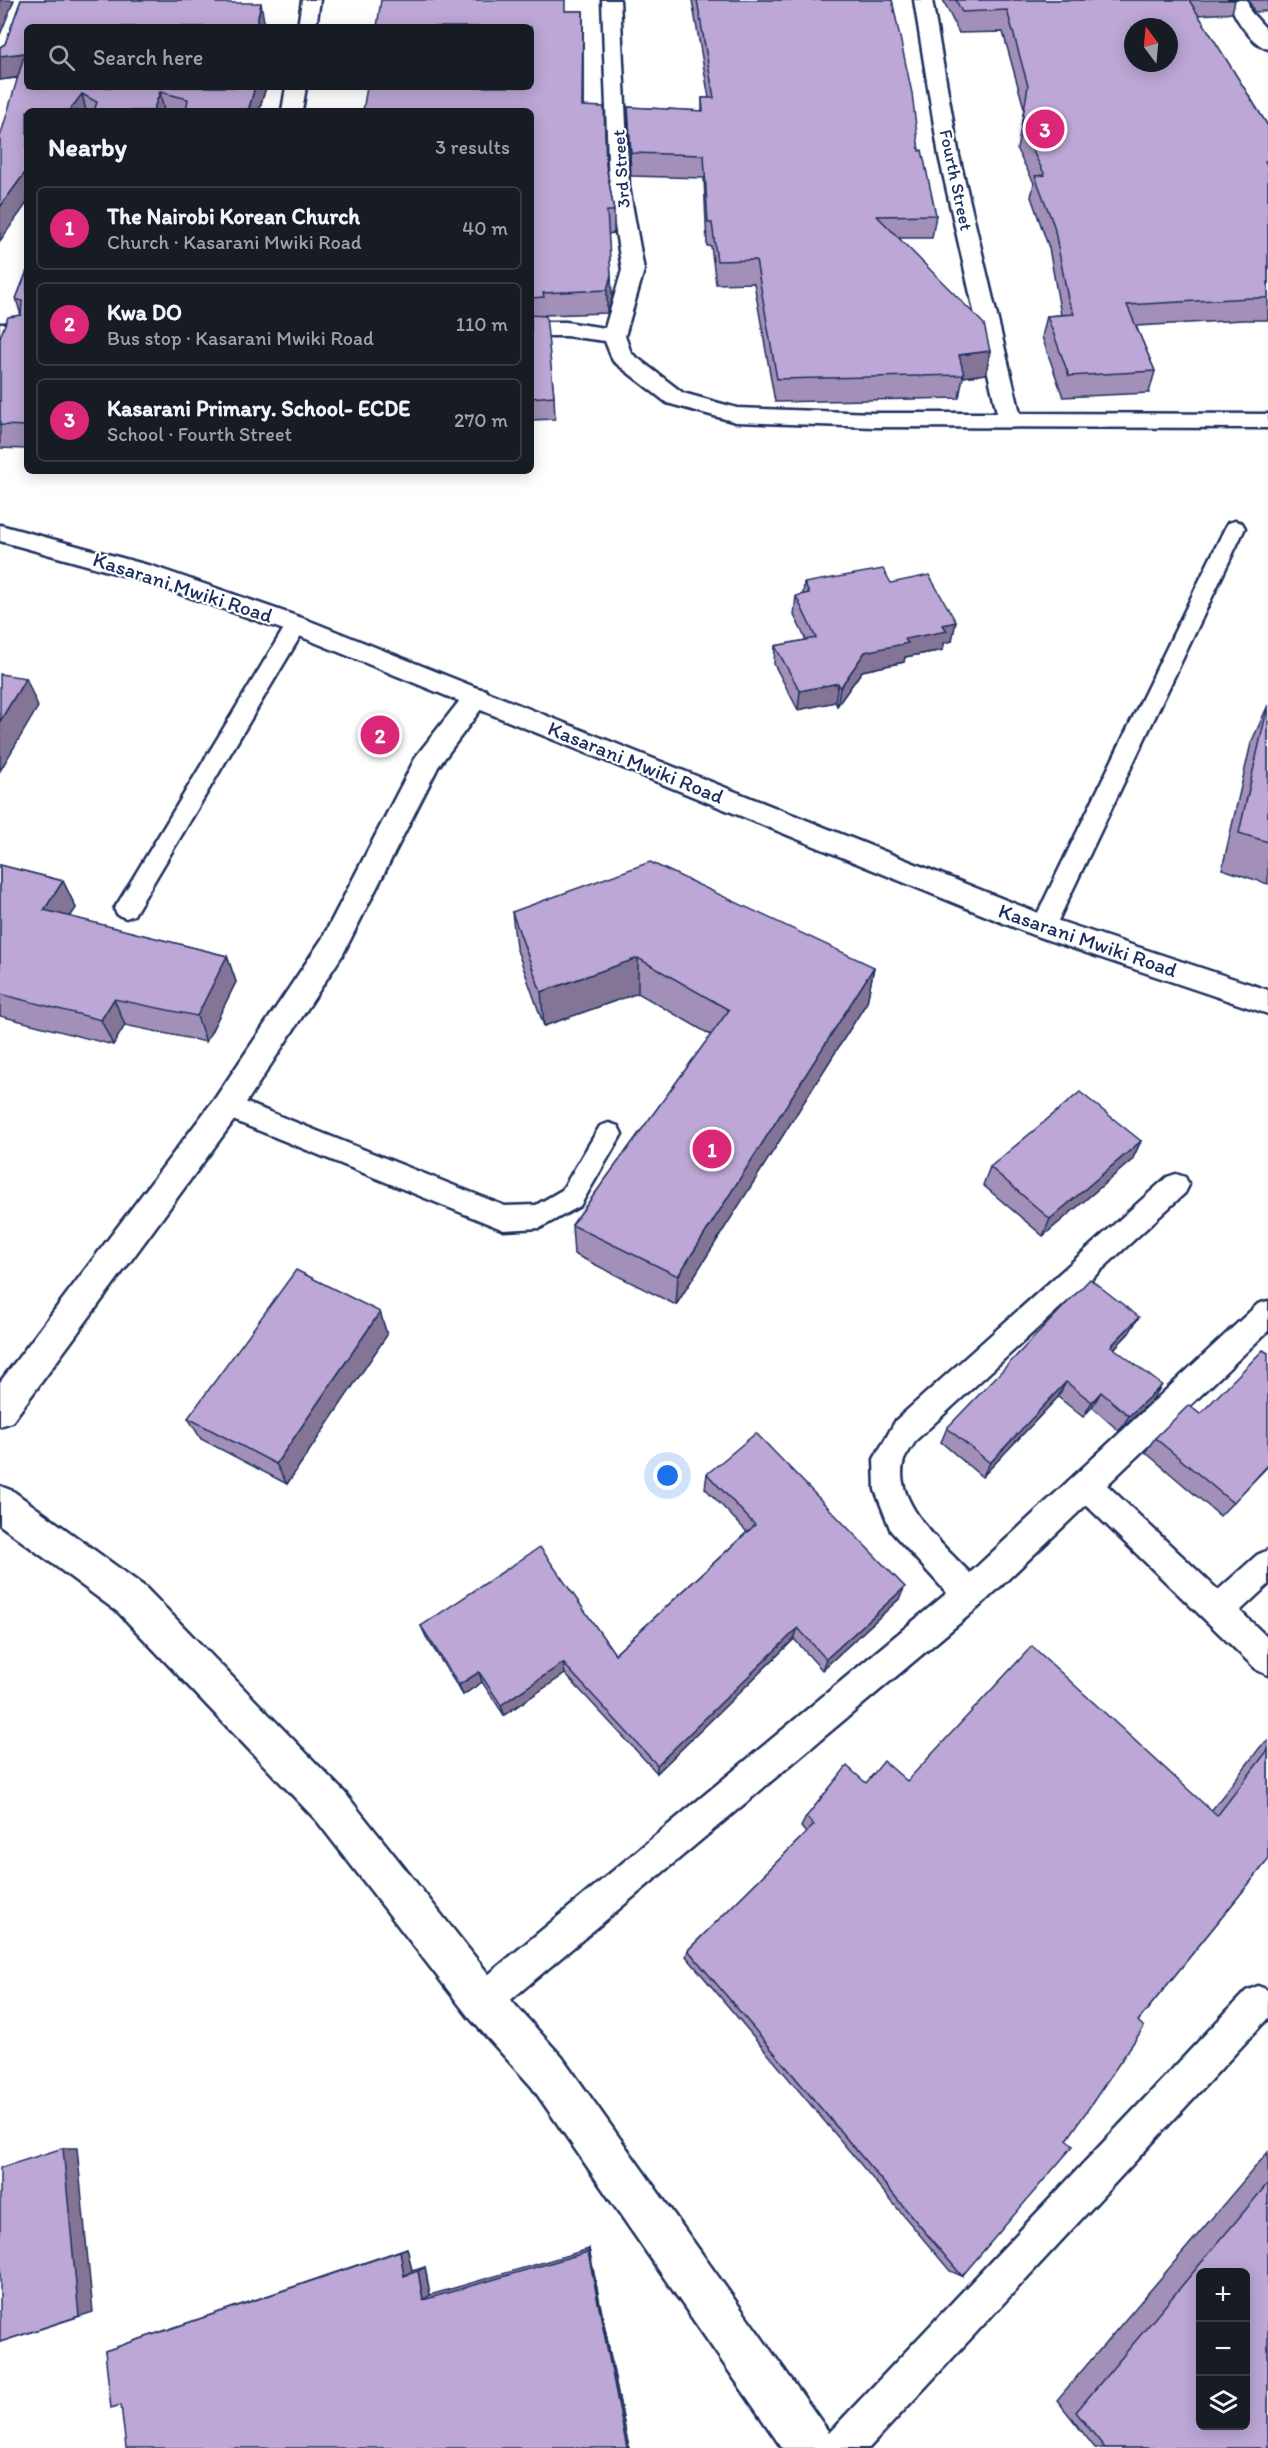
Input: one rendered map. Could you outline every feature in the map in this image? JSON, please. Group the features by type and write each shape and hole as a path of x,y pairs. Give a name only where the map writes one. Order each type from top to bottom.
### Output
{"street":[{"path":"307,24 311,0"},
{"name":"3rd Street","path":"611,0 619,187 633,270 614,336"},
{"name":"Fourth Street","path":"923,0 949,156 998,359 1010,421"},
{"path":"1238,0 1241,12 1268,43"},
{"path":"292,108 296,90"},
{"path":"534,329 566,329 614,336 621,356 637,371 675,398 736,415 874,420 1268,421"},
{"path":"0,331 24,331"},
{"name":"Kasarani Mwiki Road","path":"0,533 58,547 146,573 296,625 1043,927 1268,1002"},
{"path":"0,1410 227,1106 333,946 427,762 477,697"},
{"path":"0,1503 132,1600 331,1807 483,2001 547,2072 811,2448"}],"lane":[{"path":"1043,927 1236,528"},
{"path":"126,909 296,625"},
{"path":"227,1106 504,1218 540,1216 571,1198 609,1134"},
{"path":"969,1595 902,1521 890,1490 889,1459 906,1430 1176,1185"},
{"path":"483,2001 969,1595 1268,1313"},
{"path":"1086,1485 1268,1659"},
{"path":"1218,1611 1268,1565"},
{"path":"842,2448 1258,2003"}],"building":[{"path":"21,0 216,0 216,3 261,3 257,24 24,24 24,53 0,56 0,47 5,44"},
{"path":"381,0 565,0 565,11 583,11 582,106 604,107 606,165 614,211 607,211 611,275 607,290 543,293 544,297 534,298 534,108 364,108 366,90 534,90 534,24 377,24"},
{"path":"697,0 892,0 912,93 919,151 922,150 936,215 877,216 984,324 990,351 959,355 964,375 777,379 756,260 717,261 712,223 708,223 704,155 631,153 628,107 703,111 702,98 714,98"},
{"path":"956,0 1189,0 1268,126 1268,161 1265,161 1268,167 1268,298 1127,305 1155,371 1069,376 1047,316 1074,314 1068,299 1054,226 1035,176 1045,175 1021,128 1028,86 1007,10 962,12"},
{"path":"24,56 24,90 254,90 249,108 186,108 188,99 160,92 154,108 95,108 97,102 82,94 71,108 24,108 24,174 0,207 0,137"},
{"path":"24,279 24,426 0,425 0,337 8,317 21,315 22,301 16,299"},
{"path":"534,315 546,316 554,396 534,398"},
{"path":"883,569 891,583 929,575 956,622 943,625 947,631 905,639 908,643 865,652 840,688 838,683 800,691 775,646 816,638 796,596 809,593 804,583"},
{"path":"0,674 26,678 0,721"},
{"path":"1268,705 1268,842 1239,833"},
{"path":"650,862 874,967 678,1276 572,1225 729,1010 638,958 541,992 512,912"},
{"path":"0,865 63,881 44,910 227,956 197,1016 114,999 101,1020 0,994"},
{"path":"1080,1092 1141,1141 1050,1219 990,1167"},
{"path":"296,1270 380,1312 276,1464 188,1418"},
{"path":"1090,1279 1139,1317 1111,1346 1162,1385 1129,1416 1101,1392 1092,1402 1066,1382 990,1463 947,1428"},
{"path":"1263,1350 1268,1353 1268,1465 1233,1503 1155,1438 1189,1405 1200,1414"},
{"path":"756,1433 905,1587 826,1659 798,1628 657,1765 563,1663 501,1705 479,1672 459,1685 421,1626 540,1547 615,1654 755,1525 707,1474"},
{"path":"1032,1646 1217,1816 1268,1750 1268,1860 1138,2021 1144,2027 1067,2140 1073,2146 962,2276 688,1950 814,1825 806,1817 847,1766 866,1783 884,1761 907,1781"},
{"path":"63,2148 79,2316 0,2342 0,2168"},
{"path":"1268,2183 1268,2448 1105,2448 1076,2412 1196,2269 1196,2430 1250,2430 1250,2268 1197,2268"},
{"path":"400,2251 404,2276 418,2271 423,2300 588,2252 627,2448 126,2448 121,2405 111,2408 105,2351"}],"place":[{"name":"Kasarani Primary. School- ECDE","path":"1045,129"},
{"name":"Kwa DO","path":"380,735"},
{"name":"The Nairobi Korean Church","path":"712,1149"}]}
